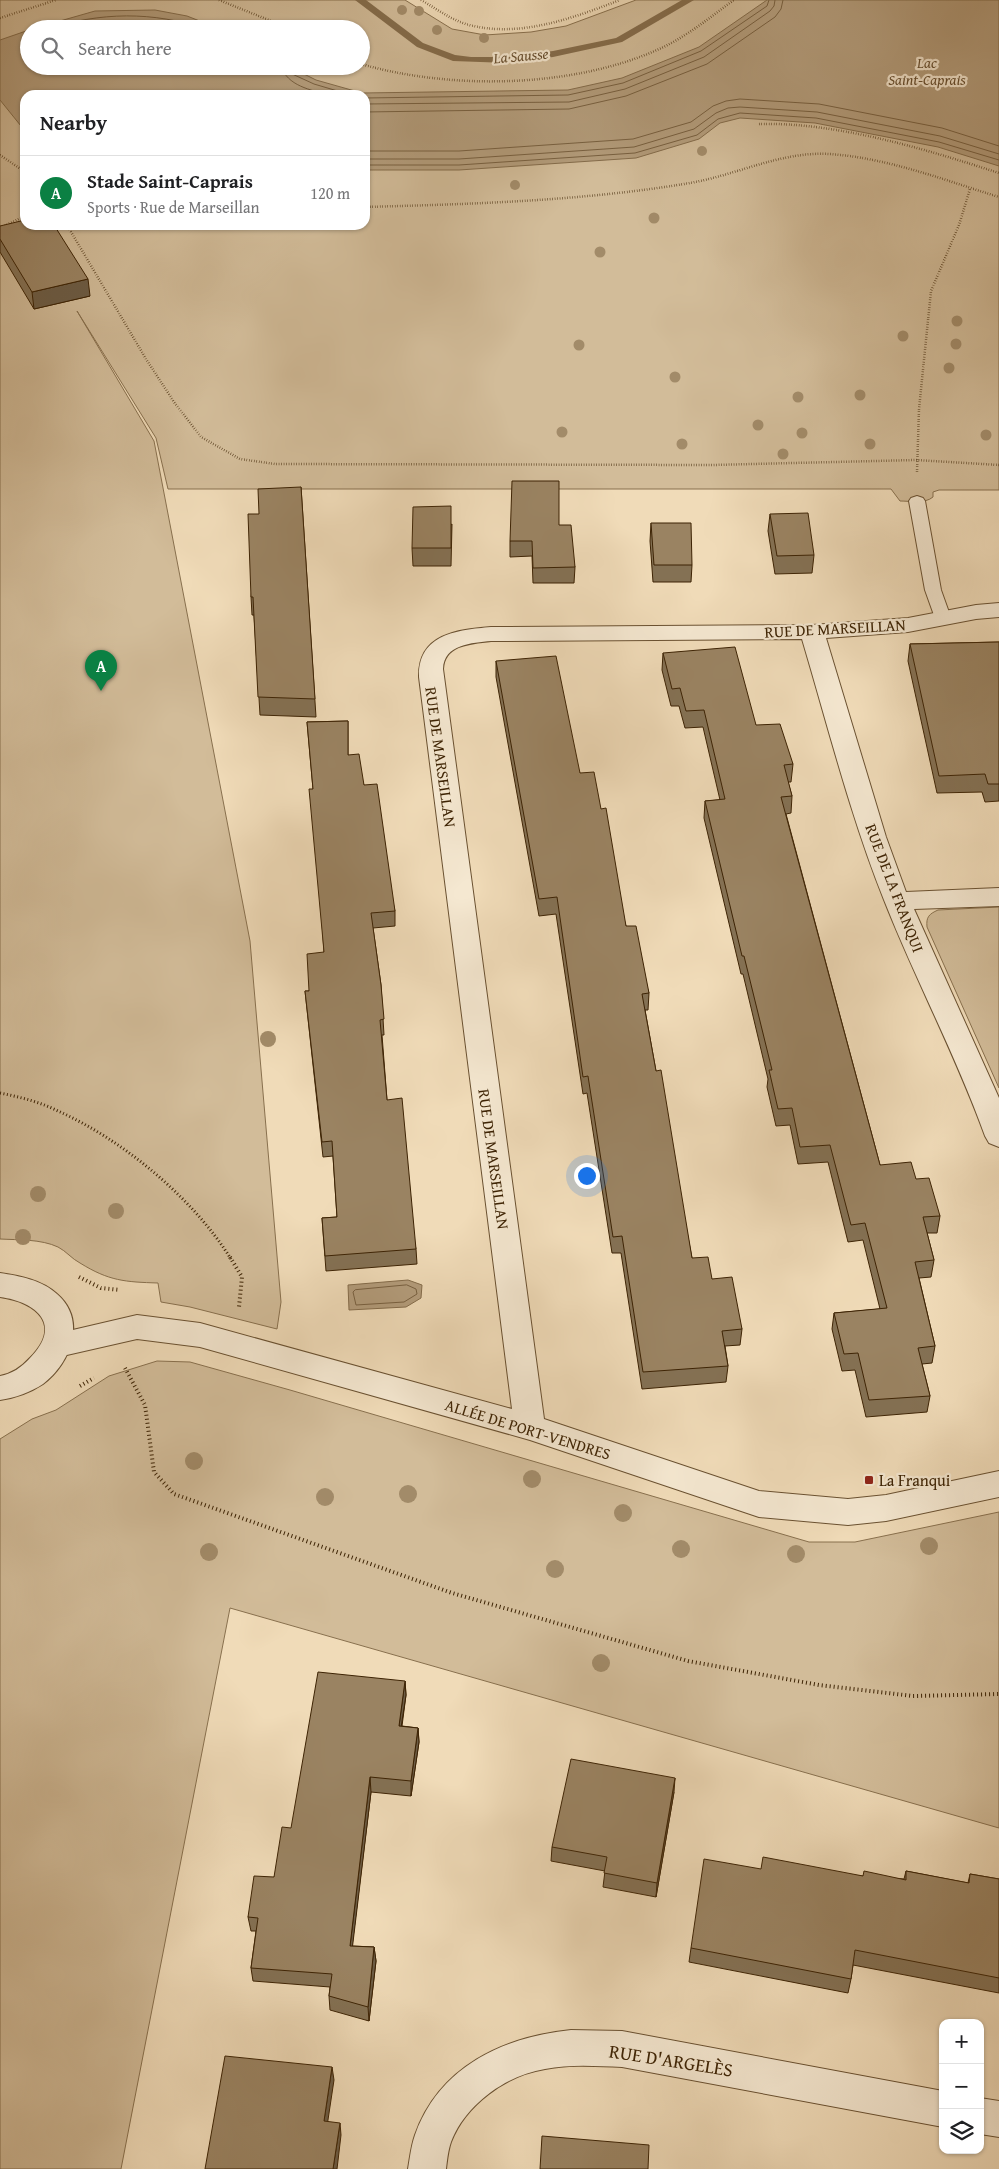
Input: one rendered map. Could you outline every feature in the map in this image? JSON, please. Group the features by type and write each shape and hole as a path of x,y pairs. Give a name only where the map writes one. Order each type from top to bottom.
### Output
{"street":[{"name":"RUE DE MARSEILLAN","path":"530,1427 432,687 432,661 440,648 452,641 491,634 812,632 881,628 999,610"},
{"name":"RUE DE LA FRANQUI","path":"812,632 873,837 897,901 992,1098 999,1136"},
{"path":"897,901 999,897"},
{"path":"0,1285 15,1286 37,1293 52,1307 60,1325 58,1345 46,1364 28,1378 0,1388"},
{"name":"ALLÉE DE PORT-VENDRES","path":"58,1345 137,1327 200,1335 530,1427 759,1504 848,1512 886,1508 999,1484"},
{"name":"RUE D'ARGELÈS","path":"427,2169 433,2137 450,2108 471,2084 502,2065 543,2051 571,2048 622,2049 939,2108"},
{"path":"984,2117 999,2119"}],"lane":[{"path":"917,501 933,590 942,618"}],"path":[{"path":"0,18 54,0"},
{"path":"219,0 269,20"},
{"path":"421,0 448,17 491,29 527,28 558,23 620,0"},
{"path":"370,66 408,77 439,80 509,80 584,70 622,62 657,50 690,32 734,0"},
{"path":"759,124 783,123 845,133 921,150 999,173"},
{"path":"370,207 466,206 590,196 692,182 797,154 830,154 884,162 999,197"},
{"path":"0,155 20,169"},
{"path":"917,501 916,460 919,409 931,291 959,224 970,188"},
{"path":"0,228 20,218"},
{"path":"70,230 146,359 174,402 201,437 240,459 275,464 692,465 916,460 999,465"},
{"path":"0,1093 11,1094 52,1107 124,1148 175,1193 215,1236 242,1277 234,1345"},
{"path":"122,1363 145,1404 154,1472 174,1494 452,1593 688,1661 819,1685 913,1696 999,1694"}],"shaded area":[{"path":"0,0 405,0 452,29 485,35 531,32 566,26 636,0 999,0 999,490 939,490 933,492 933,497 930,499 917,502 900,501 891,489 168,489 156,438 77,311 154,441 250,941 281,1302 277,1329 190,1307 161,1302 158,1283 126,1281 100,1274 51,1244 29,1240 0,1239"},
{"path":"999,907 999,1088 927,927 927,921 932,913 938,910"},
{"path":"157,1361 190,1362 809,1542 855,1542 999,1512 999,1828 230,1608 121,2169 0,2169 0,1439 32,1419 56,1410 109,1376"}],"water":[{"name":"Lac Saint-Caprais","path":"767,0 999,0 999,166 938,147 815,123 740,118 720,123 699,139 636,158 459,170 370,170 370,93 568,90 622,78 699,47"},
{"path":"155,10 187,16 197,20 64,20 95,11"},
{"name":"Lac Saint-Caprais","path":"20,33 20,75 306,75 316,80 351,90 20,90 20,125 0,100 0,40"},
{"path":"408,1280 422,1285 421,1298 406,1307 349,1310 348,1285"}],"building":[{"path":"20,221 20,230 57,230 88,279 32,292 0,239 0,226"},
{"path":"512,481 559,481 559,525 571,525 575,567 533,568 532,541 510,541"},
{"path":"301,487 315,699 258,697 253,597 251,597 248,514 259,514 258,489"},
{"path":"451,506 451,548 412,548 413,507"},
{"path":"808,513 814,555 777,556 770,514"},
{"path":"651,523 691,523 692,565 654,565"},
{"path":"999,642 999,784 988,784 985,774 939,776 910,644"},
{"path":"735,647 756,725 780,724 793,764 784,765 792,796 781,797 880,1165 911,1162 916,1179 929,1178 940,1216 923,1217 934,1260 915,1262 935,1346 918,1348 930,1396 869,1400 858,1353 844,1354 834,1313 887,1308 865,1223 851,1225 830,1145 800,1147 792,1108 778,1109 769,1070 772,1070 744,956 742,956 705,801 725,799 704,710 686,711 680,688 672,689 663,653"},
{"path":"556,656 580,773 594,772 601,809 606,808 626,926 636,926 649,993 642,994 656,1071 661,1070 692,1258 708,1257 712,1279 732,1277 742,1329 722,1331 728,1366 643,1372 622,1236 613,1237 588,1076 583,1077 557,897 539,899 496,661"},
{"path":"348,721 348,755 359,754 364,785 377,784 395,911 371,913 384,1019 380,1020 387,1100 402,1098 416,1249 325,1256 322,1218 337,1217 332,1141 322,1142 305,991 309,991 307,954 324,952 309,789 313,789 307,722"},
{"path":"318,1672 405,1681 399,1726 418,1728 411,1781 370,1777 350,1946 374,1947 368,2007 329,1996 332,1974 251,1968 258,1918 248,1917 254,1876 274,1877 282,1827 291,1828"},
{"path":"571,1759 675,1778 657,1883 604,1873 607,1857 552,1847"},
{"path":"763,1857 863,1876 864,1871 906,1880 906,1871 969,1883 970,1874 999,1879 999,1978 855,1950 851,1979 691,1948 704,1859 761,1869"},
{"path":"225,2056 332,2067 324,2121 340,2123 333,2169 205,2169"},
{"path":"542,2136 649,2145 648,2169 540,2169"}],"waterway":[{"name":"La Sausse","path":"360,0 420,45 453,58 471,60 508,60 553,54 619,40 689,0"}],"place":[{"name":"Stade Saint-Caprais","path":"101,691"},
{"name":"La Franqui","path":"869,1480"}]}
